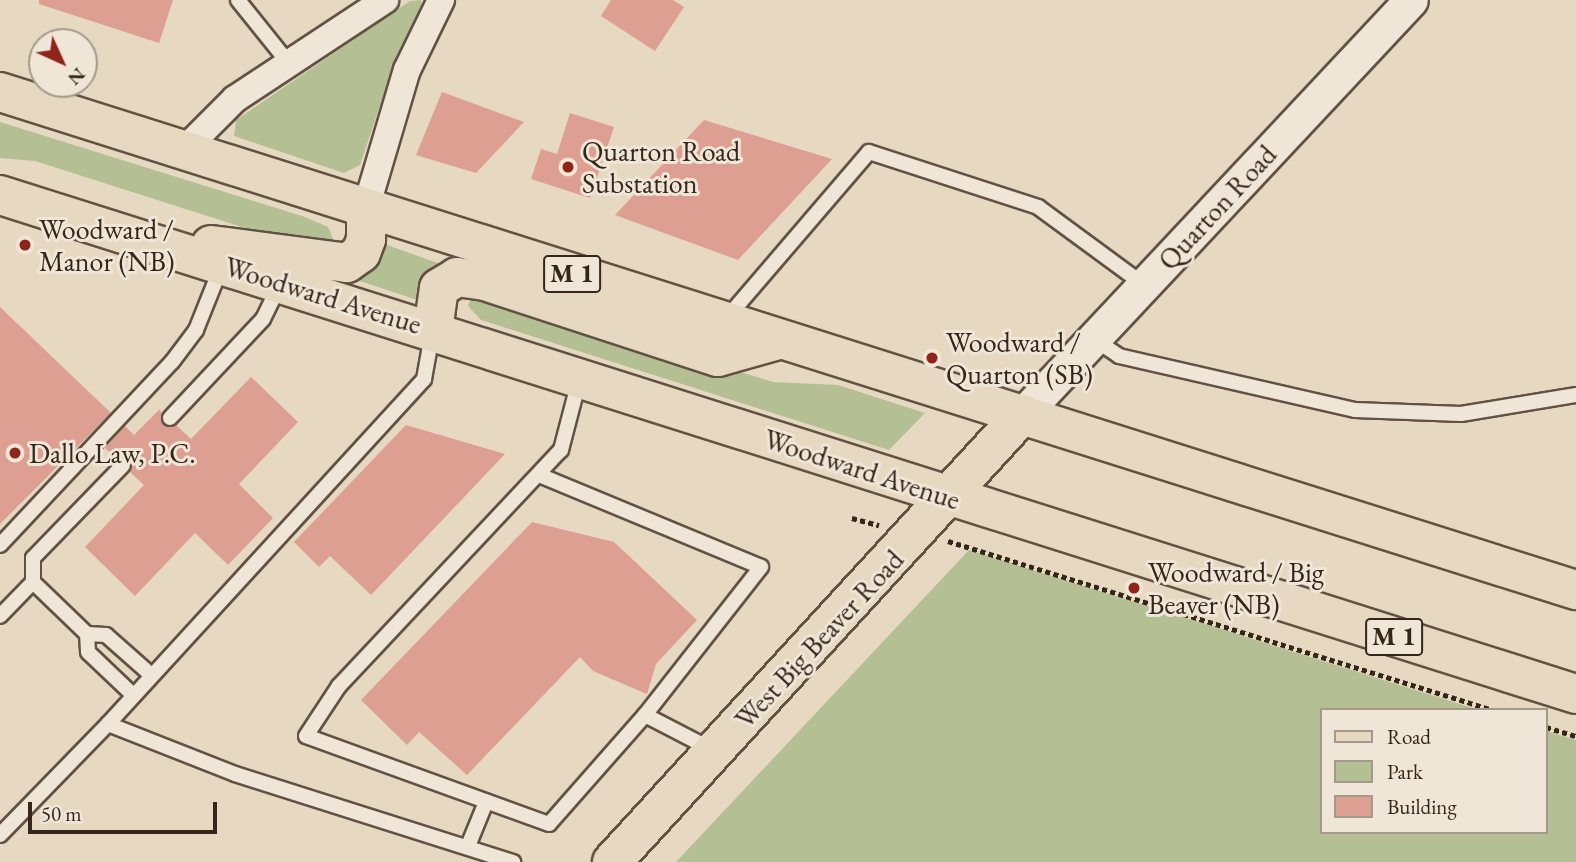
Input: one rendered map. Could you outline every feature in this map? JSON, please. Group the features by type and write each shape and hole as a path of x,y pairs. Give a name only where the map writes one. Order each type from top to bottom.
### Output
{"main road":[{"name":"M 1","path":"0,92 366,208 711,337"},
{"name":"M 1","path":"0,195 150,241"},
{"path":"150,241 263,248 340,264 361,253 366,208"},
{"name":"Woodward Avenue","path":"150,241 1576,694"},
{"path":"433,330 439,289 457,277 485,281 711,337 718,357 778,340 1298,499 1576,590"},
{"name":"West Big Beaver Road","path":"612,862 1023,414"}],"street":[{"path":"184,150 214,116 385,0"},
{"path":"366,208 407,70 441,0"},
{"name":"Quarton Road","path":"1023,414 1400,4"}],"lane":[{"path":"238,0 290,65"},
{"path":"711,337 869,152 1038,207 1144,285"},
{"path":"0,545 172,362 196,330 223,264"},
{"path":"170,418 263,319 282,282"},
{"path":"0,835 108,724 149,673 424,379 433,330"},
{"path":"1094,339 1119,356 1355,410 1461,414 1576,395"},
{"path":"539,475 761,567 645,715 549,824 306,736 339,687 561,450 580,377"},
{"path":"0,616 33,582 33,558 123,465"},
{"path":"33,582 87,634 106,635 149,673"},
{"path":"87,634 88,652 131,693"},
{"path":"645,715 715,751"},
{"path":"108,724 235,774 513,862"},
{"path":"468,846 486,802"}],"path":[{"path":"968,545 1487,708"},
{"path":"1548,728 1576,736"}],"green space":[{"path":"421,0 422,6 395,61 360,165 344,173 234,136 236,120 410,1"},
{"path":"0,122 305,217 328,227 333,239 322,248 292,243 35,161 0,158"},
{"path":"376,241 446,266 423,302 357,280 374,264"},
{"path":"472,296 493,296 773,382 838,385 925,413 889,450 481,320 468,306"},
{"path":"969,550 1473,708 1320,708 1320,834 1548,834 1548,732 1576,740 1576,862 676,862"}],"building":[{"path":"39,0 173,0 159,43 39,4"},
{"path":"611,0 673,0 684,7 655,51 601,16"},
{"path":"442,92 524,122 476,173 416,155"},
{"name":"Quarton Road Substation","path":"570,113 614,127 590,198 531,179 541,149 557,154"},
{"path":"704,120 832,159 738,260 615,215"},
{"path":"0,307 111,413 0,524"},
{"path":"251,377 298,422 239,484 273,518 228,565 195,533 135,596 85,547 144,485 130,472 129,458 116,458 105,448 125,426 134,435 160,409 163,424 176,425 191,439"},
{"path":"406,425 505,454 371,595 330,556 319,567 294,542"},
{"path":"532,522 614,542 697,620 656,664 647,694 593,671 580,657 467,775 419,732 407,745 361,700"}],"place":[{"name":"Quarton Road Substation","path":"568,167"},
{"name":"Woodward / Manor (NB)","path":"25,245"},
{"name":"Woodward / Quarton (SB)","path":"932,358"},
{"name":"Dallo Law, P.C.","path":"15,453"},
{"name":"Woodward / Big Beaver (NB)","path":"1134,588"}]}
